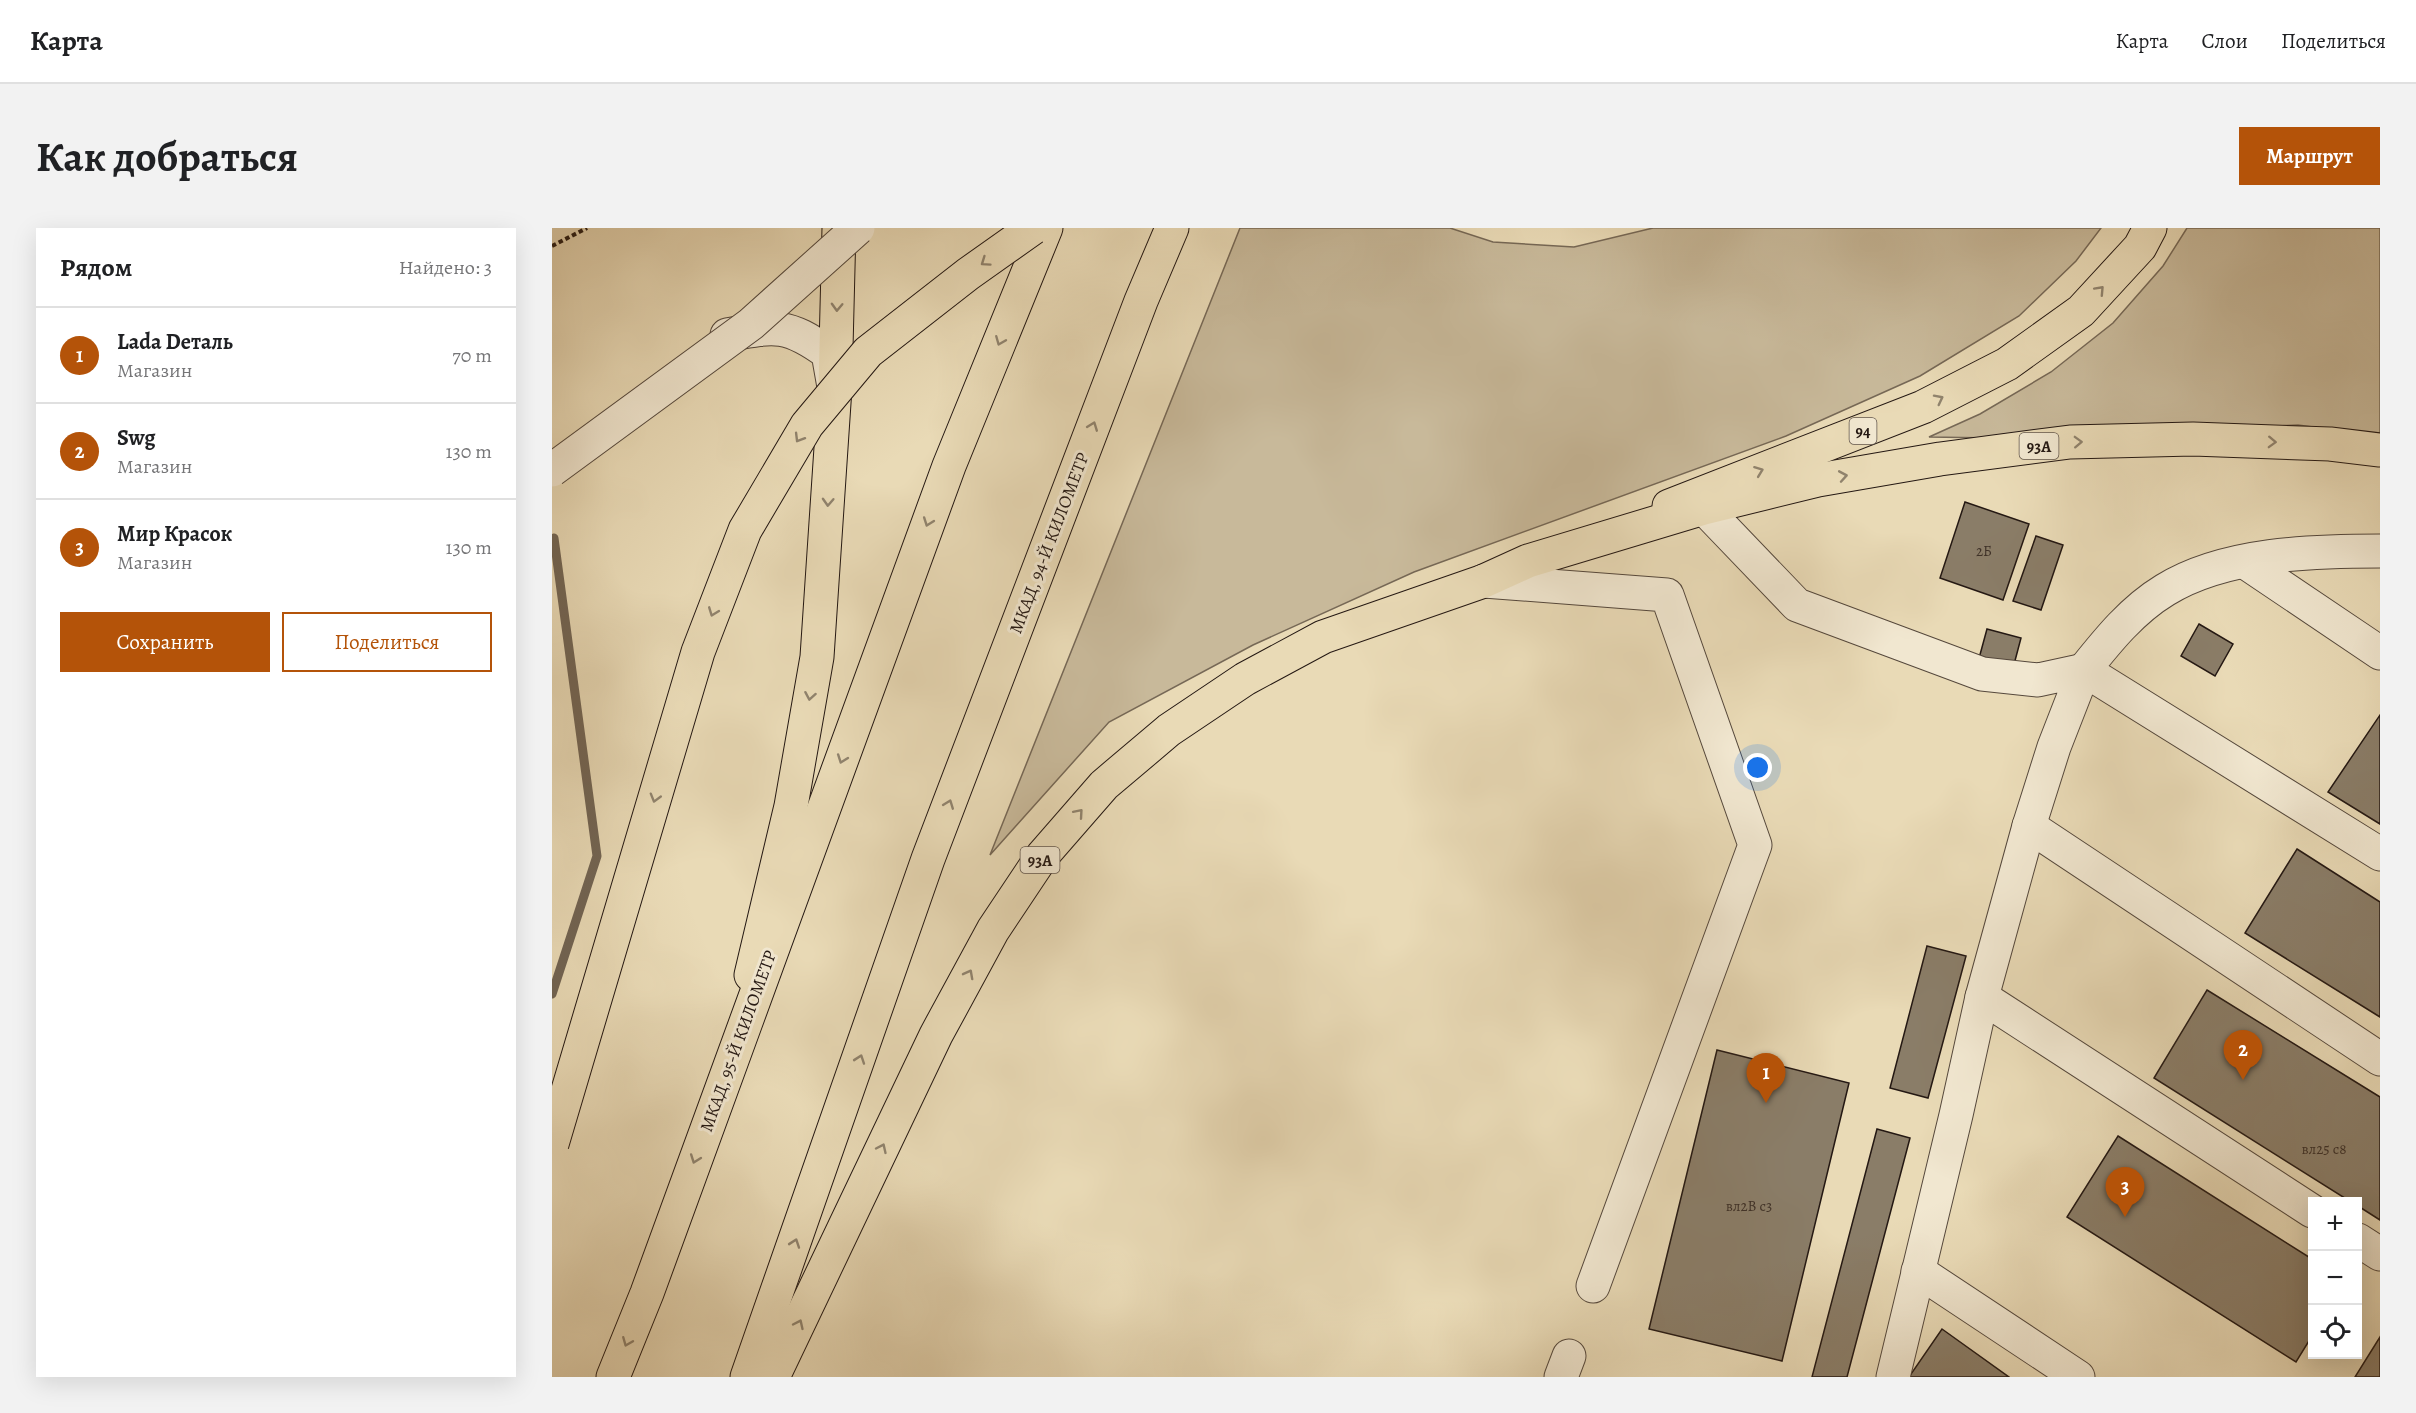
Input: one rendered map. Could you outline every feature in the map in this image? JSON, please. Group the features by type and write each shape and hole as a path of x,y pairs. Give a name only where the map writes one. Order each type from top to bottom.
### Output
{"main road":[{"path":"732,1057 791,806 817,657 835,388 839,228"},
{"path":"552,1144 698,652 745,530 807,425 868,352 968,274 1033,228"},
{"name":"МКАД, 95-Й КИЛОМЕТР","path":"613,1377 647,1293 949,466 1046,228"},
{"name":"МКАД, 94-Й КИЛОМЕТР","path":"747,1377 928,859 1137,312 1172,228"},
{"name":"94","path":"1712,497 1923,407 2007,363 2081,311 2140,246 2150,228"},
{"name":"93A","path":"773,1377 936,1035 993,930 1043,855 1104,785 1169,730 1245,679 1323,637 1484,581 1528,561 1712,497 1940,459 2070,442 2193,439 2330,444 2380,450"}],"street":[{"path":"552,470 751,324 858,228"},
{"path":"552,458 719,336 838,267"},
{"path":"719,336 769,327 803,335 828,353 835,388"},
{"path":"1712,497 1797,605 1982,674 2038,680 2084,670 2380,854"},
{"path":"1893,1377 1982,997 2029,826 2054,747 2084,670 2122,625 2166,590 2197,575 2286,554 2380,551"},
{"path":"2245,562 2380,653"},
{"path":"1484,581 1667,595 1755,845 1593,1286"},
{"path":"2029,826 2380,1059"},
{"path":"1982,997 2308,1208"},
{"path":"2362,1243 2380,1254"},
{"path":"1918,1271 2078,1377"}],"path":[{"path":"552,246 587,228"}],"shaded area":[{"path":"1240,228 1450,228 1493,242 1574,247 1653,228 2101,228 2076,261 2019,316 1920,376 1786,436 1414,572 1253,645 1109,722 990,855"},
{"path":"2187,228 2380,228 2380,436 2298,425 1994,438 1929,437 1980,414 2051,372 2113,323 2163,266"}],"building":[{"path":"1965,502 2029,524 2003,600 1940,578"},
{"path":"2036,536 2063,545 2041,610 2013,601"},
{"path":"2199,624 2233,644 2215,676 2181,656"},
{"path":"1987,629 2021,638 2012,672 1978,662"},
{"path":"2380,715 2380,824 2328,792"},
{"path":"2297,849 2380,902 2380,1017 2245,933"},
{"path":"1927,946 1966,956 1928,1098 1890,1088"},
{"path":"2207,990 2380,1097 2380,1220 2362,1209 2362,1197 2343,1197 2154,1078"},
{"path":"1717,1050 1849,1083 1782,1361 1649,1329"},
{"path":"1877,1129 1910,1138 1847,1377 1812,1377"},
{"path":"2118,1136 2308,1256 2308,1342 2296,1362 2067,1217"},
{"path":"1942,1329 2009,1377 1909,1377"},
{"path":"2380,1337 2380,1377 2355,1377"}],"waterway":[{"path":"552,994 597,856 554,538"}],"place":[{"name":"Swg","path":"2243,1080"},
{"name":"Lada Dеталь","path":"1766,1103"},
{"name":"Мир Красок","path":"2125,1217"}]}
